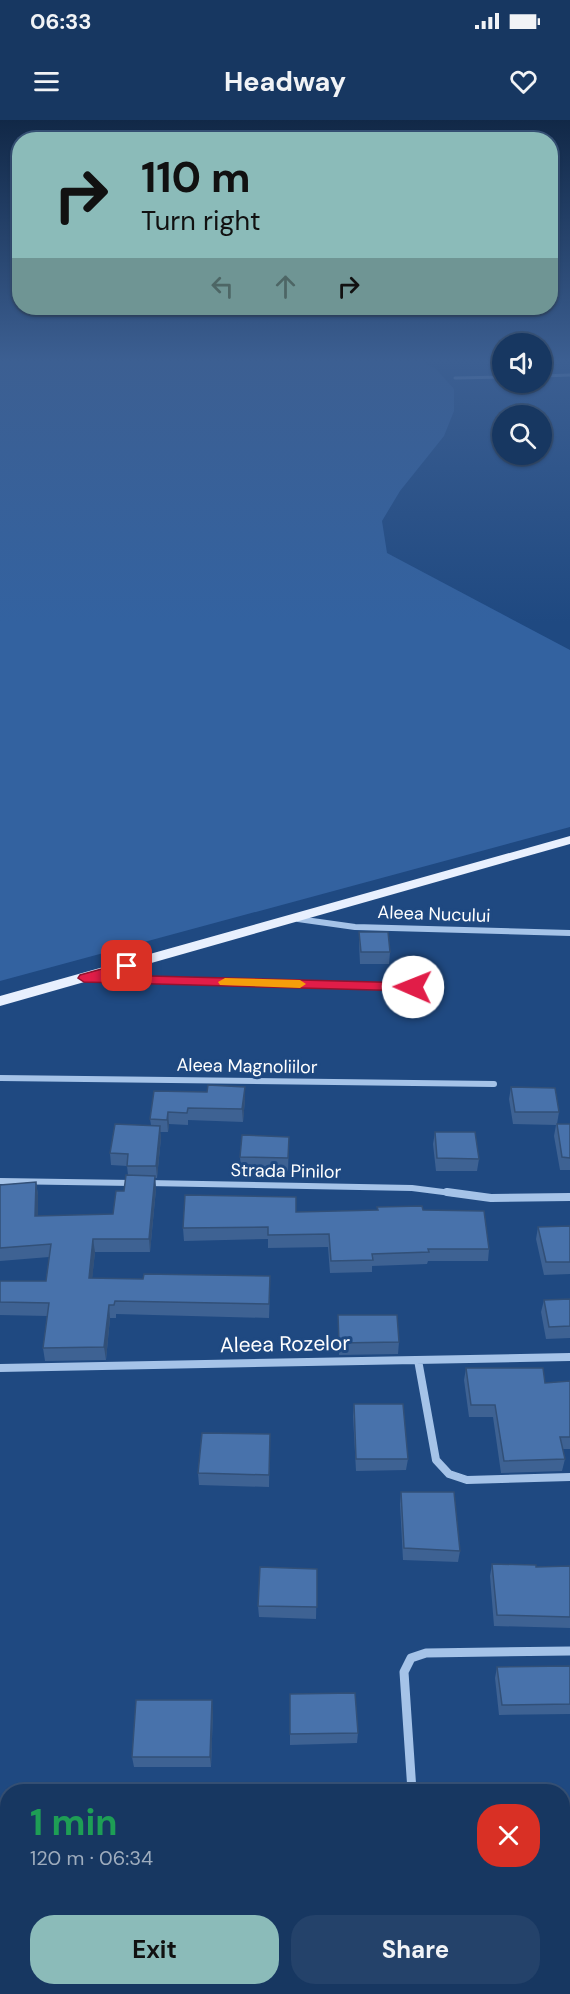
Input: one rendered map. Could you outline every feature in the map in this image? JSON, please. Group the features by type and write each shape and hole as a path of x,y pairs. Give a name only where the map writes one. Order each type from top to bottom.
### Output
{"main road":[{"path":"0,1001 298,919 570,840"}],"street":[{"name":"Aleea Nucului","path":"298,919 355,927 570,933"},
{"path":"84,978 413,987"},
{"name":"Aleea Magnoliilor","path":"0,1078 494,1084"},
{"name":"Strada Pinilor","path":"0,1181 412,1188 491,1198 570,1197"},
{"name":"Aleea Rozelor","path":"0,1368 570,1357"},
{"path":"418,1360 436,1460 449,1474 467,1480 570,1477"},
{"path":"412,1784 404,1672 411,1658 426,1653 570,1651"}],"shaded area":[{"path":"0,447 435,447 400,491 382,521 387,553 570,650 570,827 0,981"}],"building":[{"path":"359,932 388,932 390,952 361,952"},
{"path":"208,1085 245,1087 242,1109 188,1108 187,1113 168,1112 167,1120 150,1119 154,1091 207,1092"},
{"path":"511,1087 555,1088 559,1112 515,1112"},
{"path":"115,1124 160,1126 156,1166 127,1166 128,1154 110,1153"},
{"path":"557,1124 570,1124 570,1158 562,1157"},
{"path":"435,1132 475,1132 479,1159 437,1158"},
{"path":"242,1135 289,1137 288,1158 240,1157"},
{"path":"126,1175 155,1176 149,1239 93,1239 89,1278 143,1279 144,1274 270,1276 269,1304 115,1301 114,1305 109,1305 104,1347 43,1348 49,1303 0,1302 0,1281 46,1281 51,1244 0,1248 0,1185 36,1182 35,1216 113,1214 116,1191 124,1191"},
{"path":"185,1195 296,1197 296,1212 378,1210 377,1207 422,1206 423,1210 484,1211 489,1249 428,1249 429,1252 372,1254 373,1260 331,1261 329,1234 268,1235 268,1227 183,1228"},
{"path":"570,1226 570,1262 546,1262 538,1227"},
{"path":"570,1299 570,1326 549,1327 544,1300"},
{"path":"338,1315 397,1315 399,1342 339,1343"},
{"path":"466,1368 543,1368 545,1383 570,1381 570,1437 560,1437 565,1459 504,1461 495,1405 471,1405"},
{"path":"354,1404 403,1404 408,1459 356,1459"},
{"path":"202,1433 270,1434 269,1475 198,1473"},
{"path":"401,1492 454,1492 460,1551 404,1548"},
{"path":"492,1564 536,1565 536,1567 570,1566 570,1617 497,1615"},
{"path":"260,1567 317,1569 317,1607 258,1606"},
{"path":"570,1666 570,1704 502,1705 497,1667"},
{"path":"355,1693 358,1733 290,1734 290,1694"},
{"path":"136,1700 212,1700 210,1757 132,1757"}],"slow traffic":[{"path":"225,982 300,984"}],"route":[{"path":"127,966 84,978 413,987"}]}
